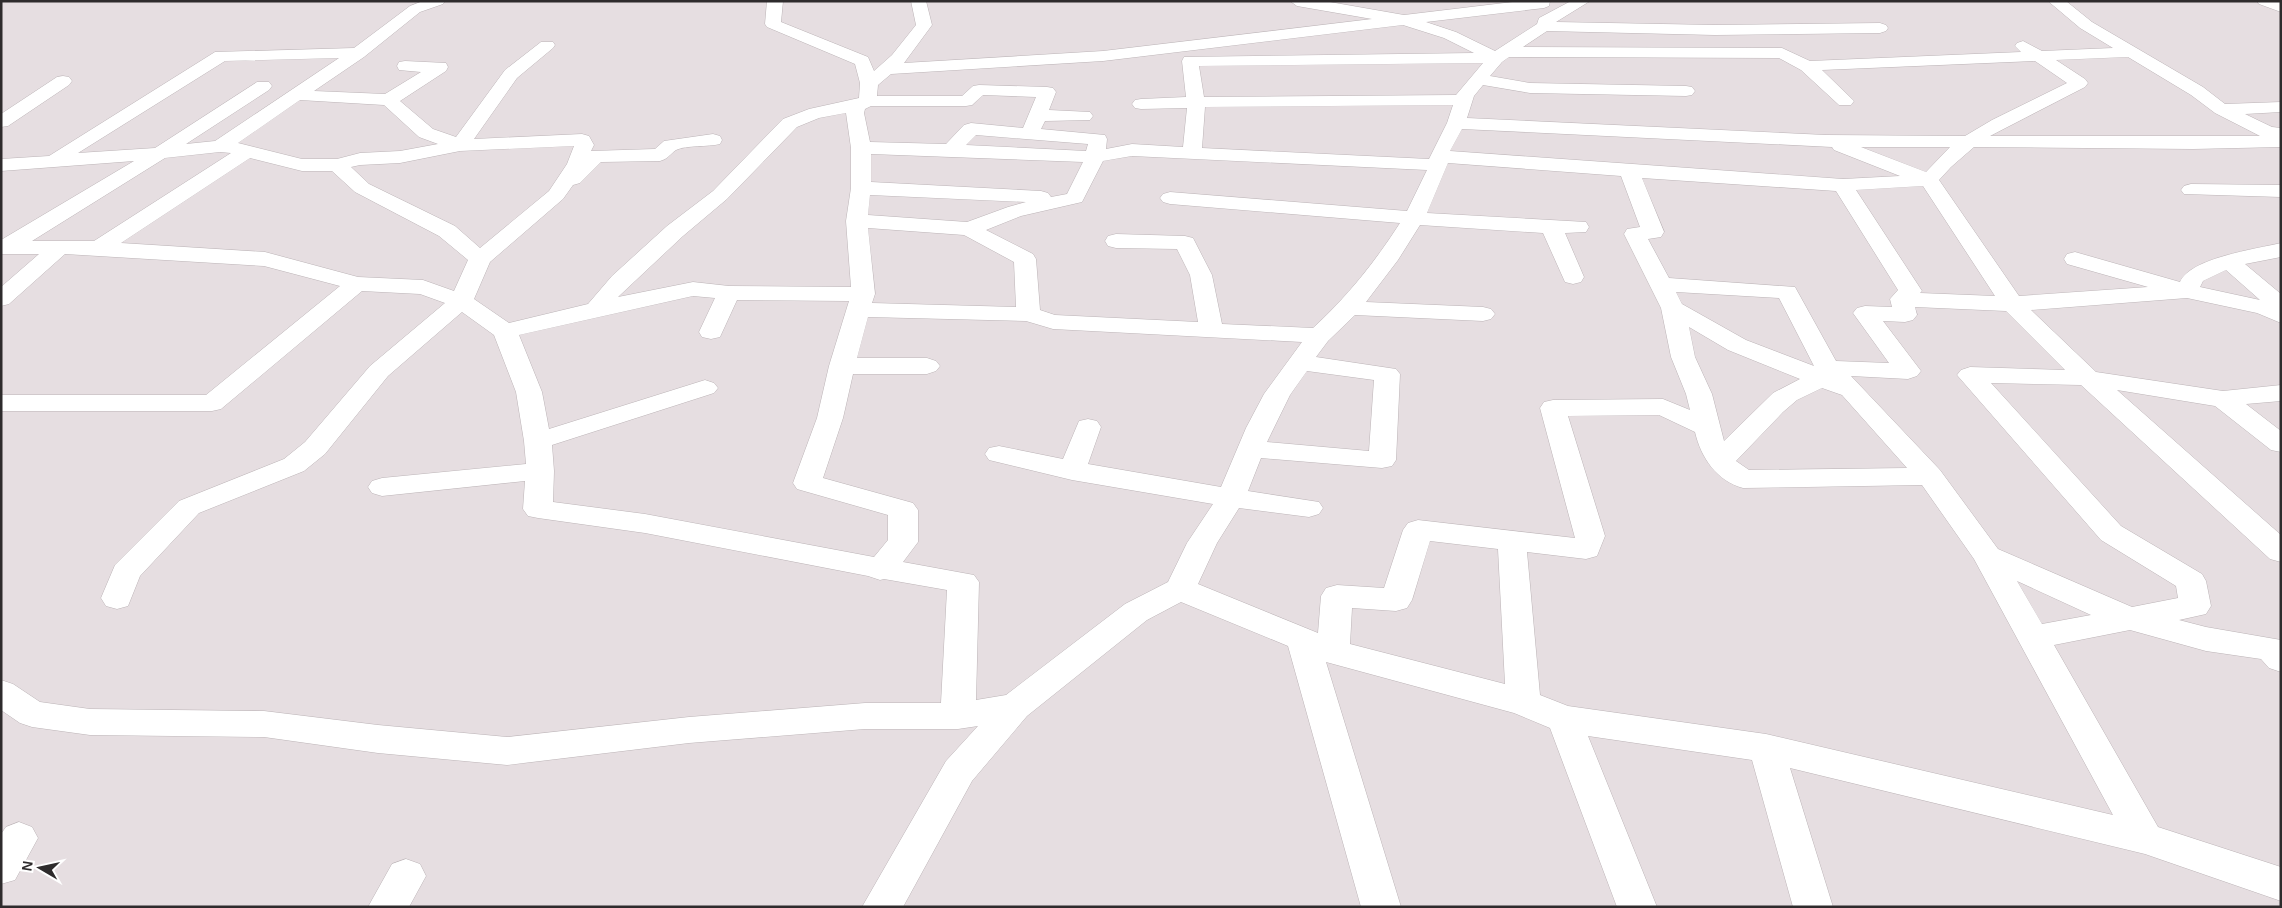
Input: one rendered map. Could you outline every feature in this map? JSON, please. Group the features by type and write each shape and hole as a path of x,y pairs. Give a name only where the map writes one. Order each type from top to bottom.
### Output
{"street":[{"path":"220,146 358,53 415,8 438,1"},
{"path":"775,1 772,24 862,61 869,90"},
{"path":"880,570 903,542 903,510 807,483 830,418 842,366 861,302 857,222 861,148 855,113 869,90 898,59 924,25 918,1"},
{"path":"1297,1 1405,20 1500,55"},
{"path":"882,907 959,771 1015,707 1136,612 1180,589 1202,543 1230,499 1277,394 1319,336 1349,308 1390,255 1414,218 1466,101 1500,55 1544,13 1583,1"},
{"path":"2055,1 2074,13 2086,25 2197,91 2221,109 2267,132 2281,134"},
{"path":"2264,1 2281,7"},
{"path":"596,309 620,282 675,231 720,195 790,123 869,90 1102,56 1405,20 1544,13 1715,30 1880,28"},
{"path":"460,145 511,74 547,45"},
{"path":"1807,66 2031,51 2130,52"},
{"path":"1929,180 1943,161 1969,141 2013,114 2079,83 2031,51"},
{"path":"54,160 221,56 358,53"},
{"path":"1733,53 1752,72"},
{"path":"1192,152 1196,102 1190,61 1500,55 1782,53 1807,66 1845,100"},
{"path":"298,95 389,100 440,67 406,66"},
{"path":"1,122 63,81"},
{"path":"3,247 160,154 263,86"},
{"path":"1466,101 1530,88 1686,92"},
{"path":"869,90 966,101 979,90 1047,92 1030,134"},
{"path":"389,100 426,133 460,145"},
{"path":"1141,104 1466,101 1826,140 2193,143 2281,141"},
{"path":"2221,109 2281,107"},
{"path":"1038,115 1084,116"},
{"path":"951,150 970,129 1098,139 1095,157 1075,198"},
{"path":"1,165 160,154 220,146 249,150 261,156 302,165 337,165 360,159 400,157 460,145 582,140 584,145 577,164 556,195"},
{"path":"117,598 126,572 189,508 294,465 314,448 379,371 461,301 480,259 556,195 596,156 660,155 672,144 713,140"},
{"path":"1826,140 1929,180 2012,304 2088,378 2281,552"},
{"path":"861,148 1095,157 1132,150 1439,161 1843,185 1929,180"},
{"path":"99,248 249,150"},
{"path":"337,165 362,188 447,231 480,259"},
{"path":"1629,171 1654,232 1635,234 1673,308 1682,357 1699,394 1707,428 1720,462 1743,479 1930,476"},
{"path":"1843,185 1910,291 1902,299"},
{"path":"860,188 1075,198"},
{"path":"2191,190 2281,191"},
{"path":"857,222 969,229 1015,211 1075,198"},
{"path":"1170,198 1414,218 1551,227 1578,226"},
{"path":"1551,227 1573,277"},
{"path":"969,229 1025,260 1028,314"},
{"path":"1116,241 1184,243 1201,275 1211,330"},
{"path":"3,247 99,248 265,259 357,284 423,287 461,301 505,331 529,392 538,441 540,472 538,509 590,514 880,570 964,582 958,716"},
{"path":"1,299 58,249"},
{"path":"2187,291 2193,277 2228,261 2281,250"},
{"path":"2075,259 2187,291 2264,308 2281,316"},
{"path":"2228,261 2281,306"},
{"path":"1,402 212,403 357,284"},
{"path":"1660,284 1787,292 1824,373"},
{"path":"505,331 596,309 693,289 1028,314 1053,322 1319,336"},
{"path":"1902,299 2012,304 2187,291"},
{"path":"711,332 729,293"},
{"path":"1720,462 1755,423 1784,397 1824,373 1908,371 1865,313 1905,315 1902,299"},
{"path":"1349,308 1483,314"},
{"path":"1673,308 1737,346 1824,373 1852,390 1930,476 1987,556 2031,638 2145,838"},
{"path":"1251,449 1382,460 1387,374 1299,362"},
{"path":"842,366 927,366"},
{"path":"2031,638 2195,606 2191,581 2111,533 1970,375 2088,378 2223,399 2281,394"},
{"path":"538,441 705,388"},
{"path":"2223,399 2281,444"},
{"path":"1381,907 1318,645 1337,596 1396,600 1418,530 1586,549 1590,536 1553,408 1663,407 1707,428"},
{"path":"1072,471 1088,427"},
{"path":"999,454 1072,471 1230,499 1309,508"},
{"path":"382,487 540,472"},
{"path":"1515,540 1512,554 1523,702"},
{"path":"1987,556 2127,618 2206,639 2271,650 2281,660"},
{"path":"1180,589 1318,645 1523,702 1564,719 1766,748 2145,838 2281,884"},
{"path":"1,694 32,714 90,722 264,724 378,739 507,751 688,730 836,719 958,716 1015,707"},
{"path":"1564,719 1637,907"},
{"path":"1766,748 1813,907"}]}
